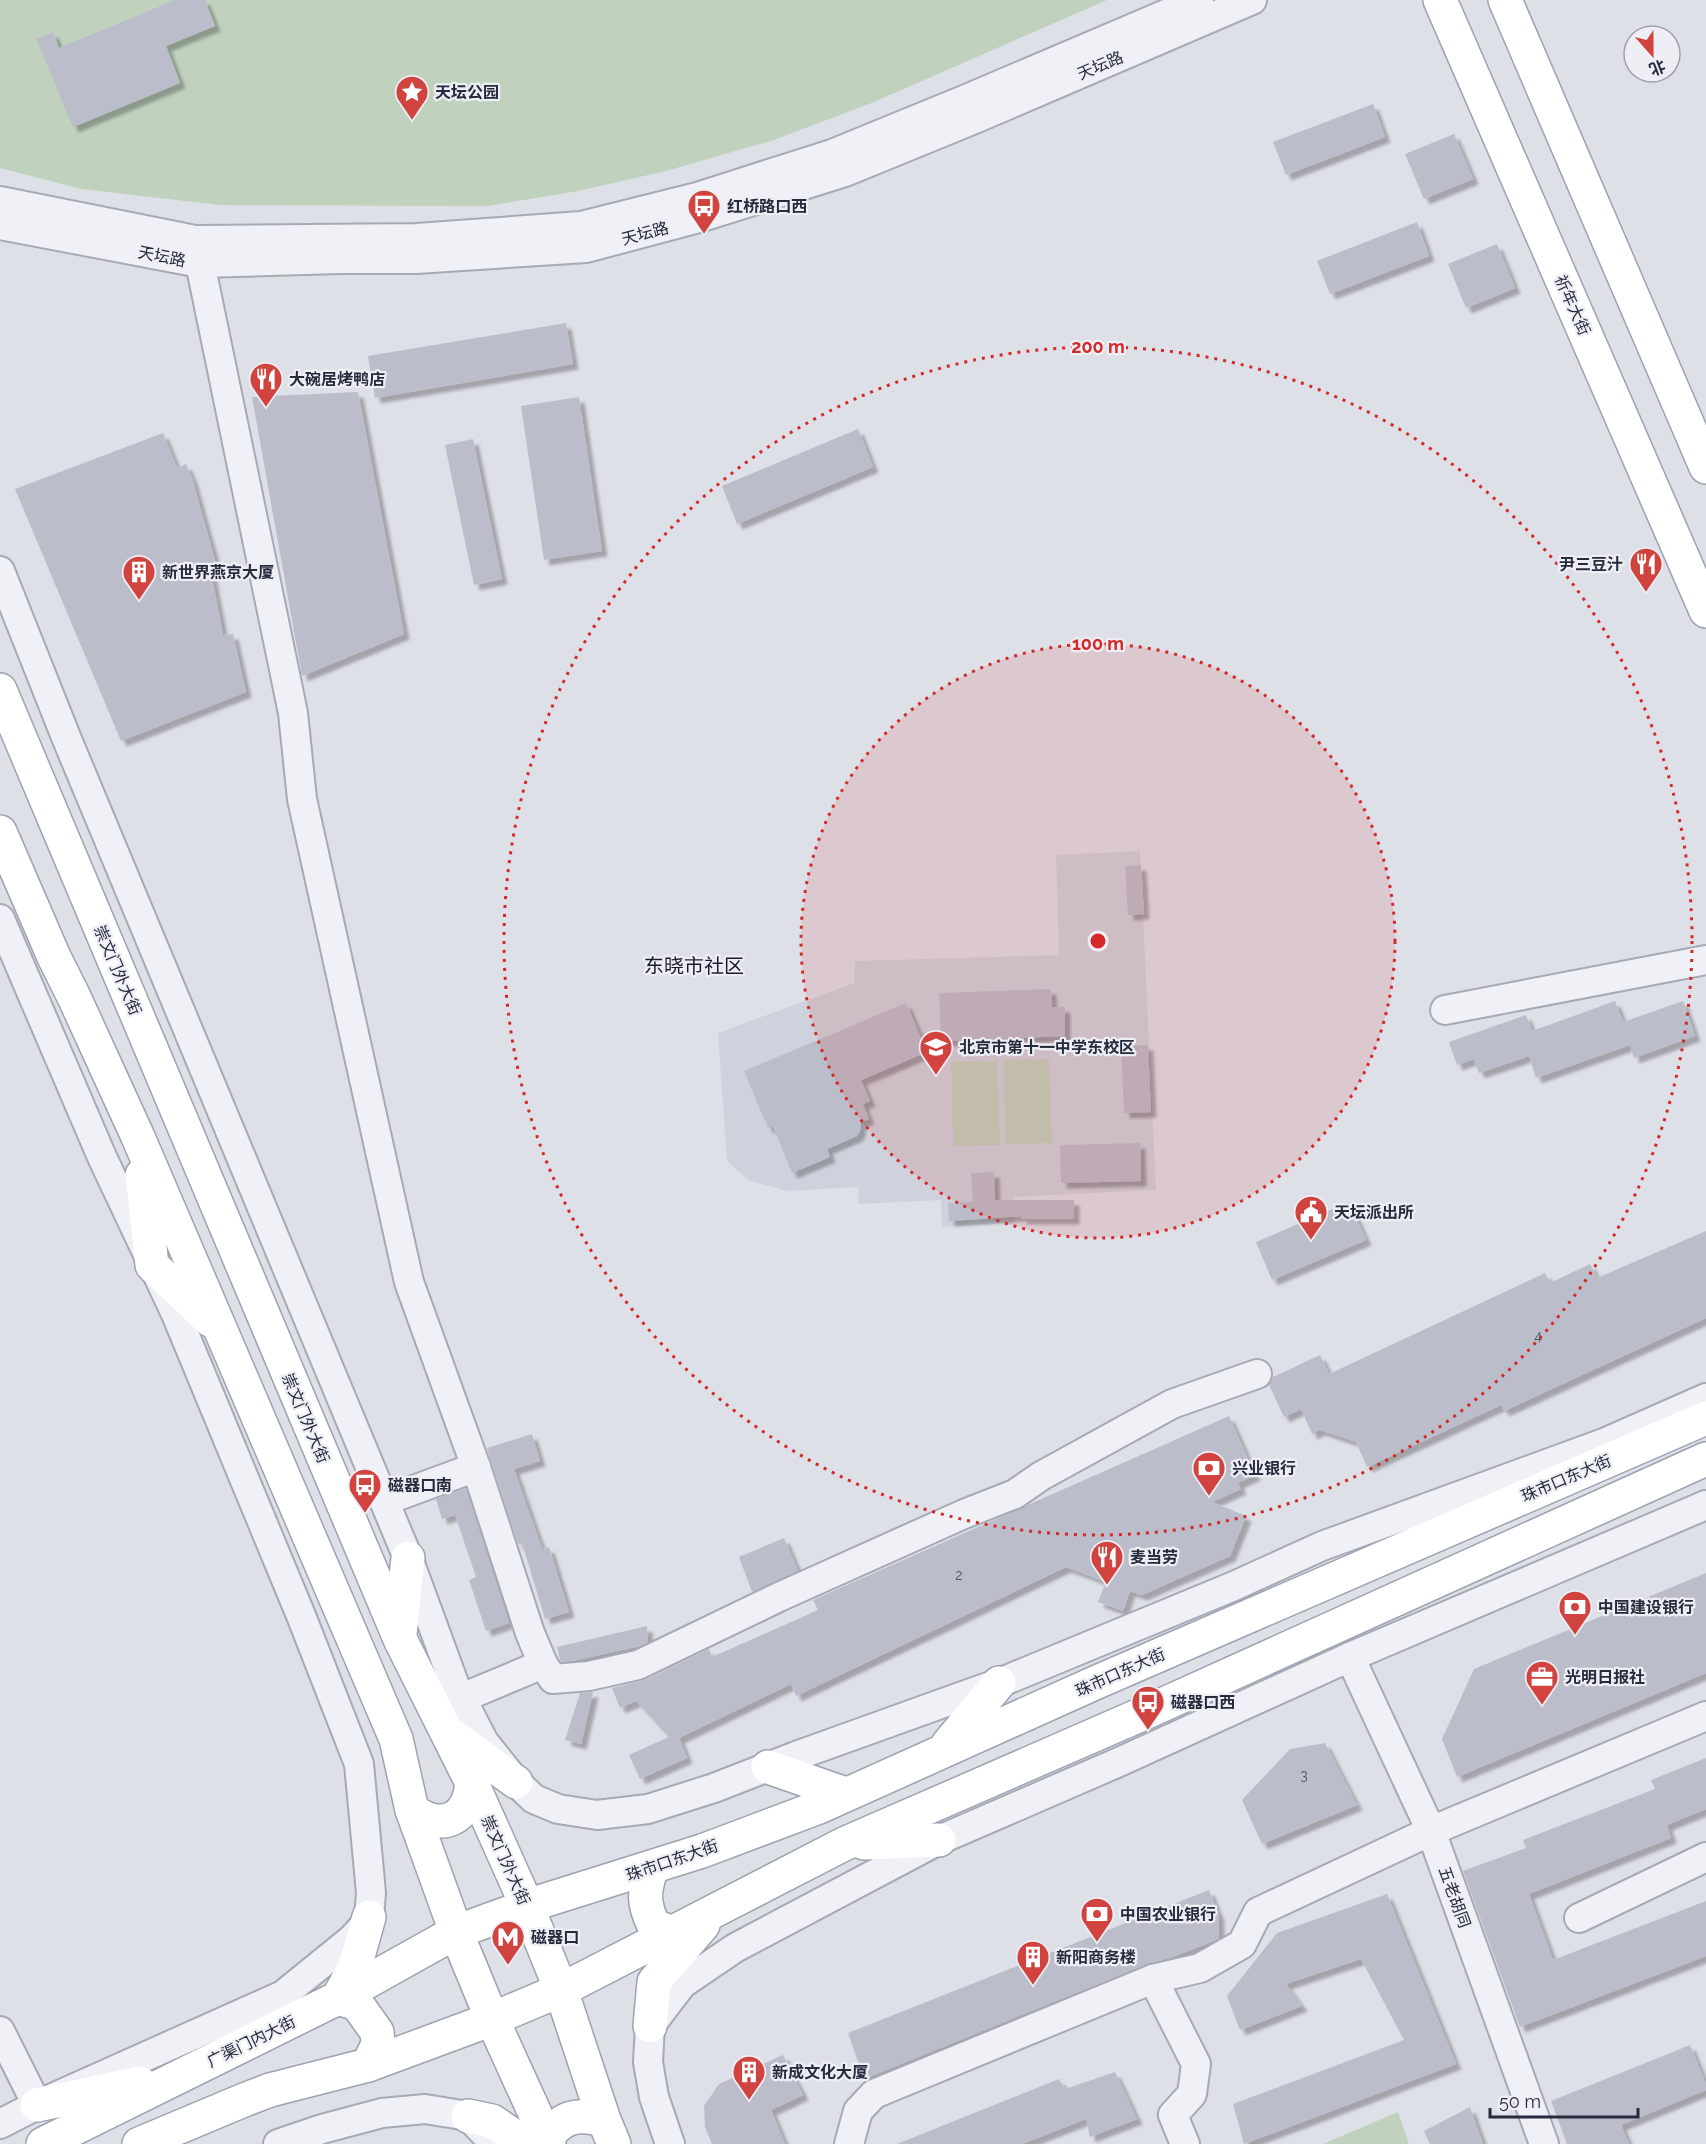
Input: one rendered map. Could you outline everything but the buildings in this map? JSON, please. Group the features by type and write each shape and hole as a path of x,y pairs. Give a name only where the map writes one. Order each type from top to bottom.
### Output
{"main road":[{"name":"祈年大街","path":"1440,0 1706,611"},
{"path":"1505,0 1706,467"},
{"name":"崇文门外大街","path":"0,690 400,1639 472,1783 527,1906 561,1990 609,2132"},
{"path":"0,832 54,957 138,1137 396,1738 412,1810 456,1932 540,2142"},
{"path":"138,1137 152,1265 219,1328"},
{"name":"珠市口东大街","path":"456,1932 527,1906 702,1851 846,1794 1420,1541 1706,1418"},
{"path":"145,2142 270,2090 368,2065 492,2019 561,1990 844,1844 1140,1715 1706,1459"},
{"path":"400,1639 408,1558"},
{"path":"943,1750 999,1683"},
{"path":"445,1731 516,1782"},
{"path":"768,1767 846,1794"},
{"path":"412,1810 433,1821 448,1821 467,1803 472,1783"},
{"path":"844,1844 939,1840"},
{"path":"651,1868 645,1887 646,1909 654,1926 673,1933"},
{"path":"650,2026 654,1982 714,1912"},
{"path":"368,2065 378,2044 377,2032 357,2004 338,1998 355,1967 369,1917"},
{"name":"广渠门内大街","path":"43,2144 338,1998 456,1932"},
{"path":"37,2105 189,2072"},
{"path":"468,2116 492,2121 540,2142"},
{"path":"540,2142 556,2125 567,2119 587,2116 609,2132"}],"street":[{"name":"天坛路","path":"0,201 195,240 417,238 581,226 697,197 832,154 1199,0"},
{"name":"天坛路","path":"0,225 200,263 416,259 586,248 699,218 845,172 1252,0"},
{"path":"200,263 293,714 302,798 409,1282 476,1467 531,1633 543,1664 553,1679 589,1676 638,1665 789,1592 964,1514 1015,1494 1041,1476 1172,1404 1257,1374"},
{"path":"0,571 66,737 408,1558"},
{"path":"24,747 66,737"},
{"path":"0,919 102,1157 176,1314 302,1618 359,1764 371,1893 369,1917 365,1925 352,1939 284,1995 37,2105 0,2124"},
{"path":"1445,1010 1706,960"},
{"name":"珠市口东大街","path":"408,1558 462,1698 484,1742 516,1782 534,1799 558,1809 597,1815 648,1809 714,1788 999,1683 1234,1586 1322,1546 1605,1443 1706,1398"},
{"path":"384,1502 476,1467"},
{"path":"670,2144 654,2097 648,2062 650,2026 682,1984 735,1948 939,1840 1119,1762 1350,1657 1706,1505"},
{"name":"五老胡同","path":"1350,1657 1431,1831 1544,2144"},
{"path":"462,1698 543,1664"},
{"path":"849,2144 858,2111 874,2094 1153,1979 1200,1968 1242,1944 1257,1912 1431,1831 1706,1716"},
{"path":"1579,1918 1706,1857"},
{"path":"1153,1979 1196,2064 1192,2094 1173,2115 1185,2144"},
{"path":"0,2031 37,2105"},
{"path":"278,2144 322,2129 382,2113 425,2109 468,2116 495,2144"}],"shaded area":[{"name":"北京市第十一中学东校区","path":"1140,851 1156,1190 1013,1197 1014,1223 942,1227 941,1200 859,1204 858,1187 787,1191 748,1180 727,1161 718,1033 854,983 855,961 1059,955 1056,855"}],"green space":[{"name":"天坛公园","path":"0,0 1107,0 874,102 774,140 666,171 578,191 487,206 219,205 82,189 0,168"},
{"path":"1049,1059 1052,1143 1006,1144 1003,1060"},
{"path":"997,1061 1000,1145 953,1146 951,1062"},
{"path":"1398,2112 1409,2144 1323,2144"}],"place":[{"name":"天坛公园","path":"412,121"},
{"name":"红桥路口西","path":"704,235"},
{"name":"大碗居烤鸭店","path":"266,408"},
{"name":"尹三豆汁","path":"1646,593"},
{"name":"新世界燕京大厦","path":"139,601"},
{"name":"北京市第十一中学东校区","path":"936,1076"},
{"name":"天坛派出所","path":"1311,1241"},
{"name":"兴业银行","path":"1209,1497"},
{"name":"磁器口南","path":"365,1514"},
{"name":"麦当劳","path":"1107,1586"},
{"name":"中国建设银行","path":"1575,1636"},
{"name":"光明日报社","path":"1542,1706"},
{"name":"磁器口西","path":"1148,1731"},
{"name":"中国农业银行","path":"1097,1943"},
{"name":"磁器口","path":"508,1966"},
{"name":"新阳商务楼","path":"1033,1986"},
{"name":"新成文化大厦","path":"749,2101"}],"district":[{"name":"东晓市社区","path":"694,966"}]}
